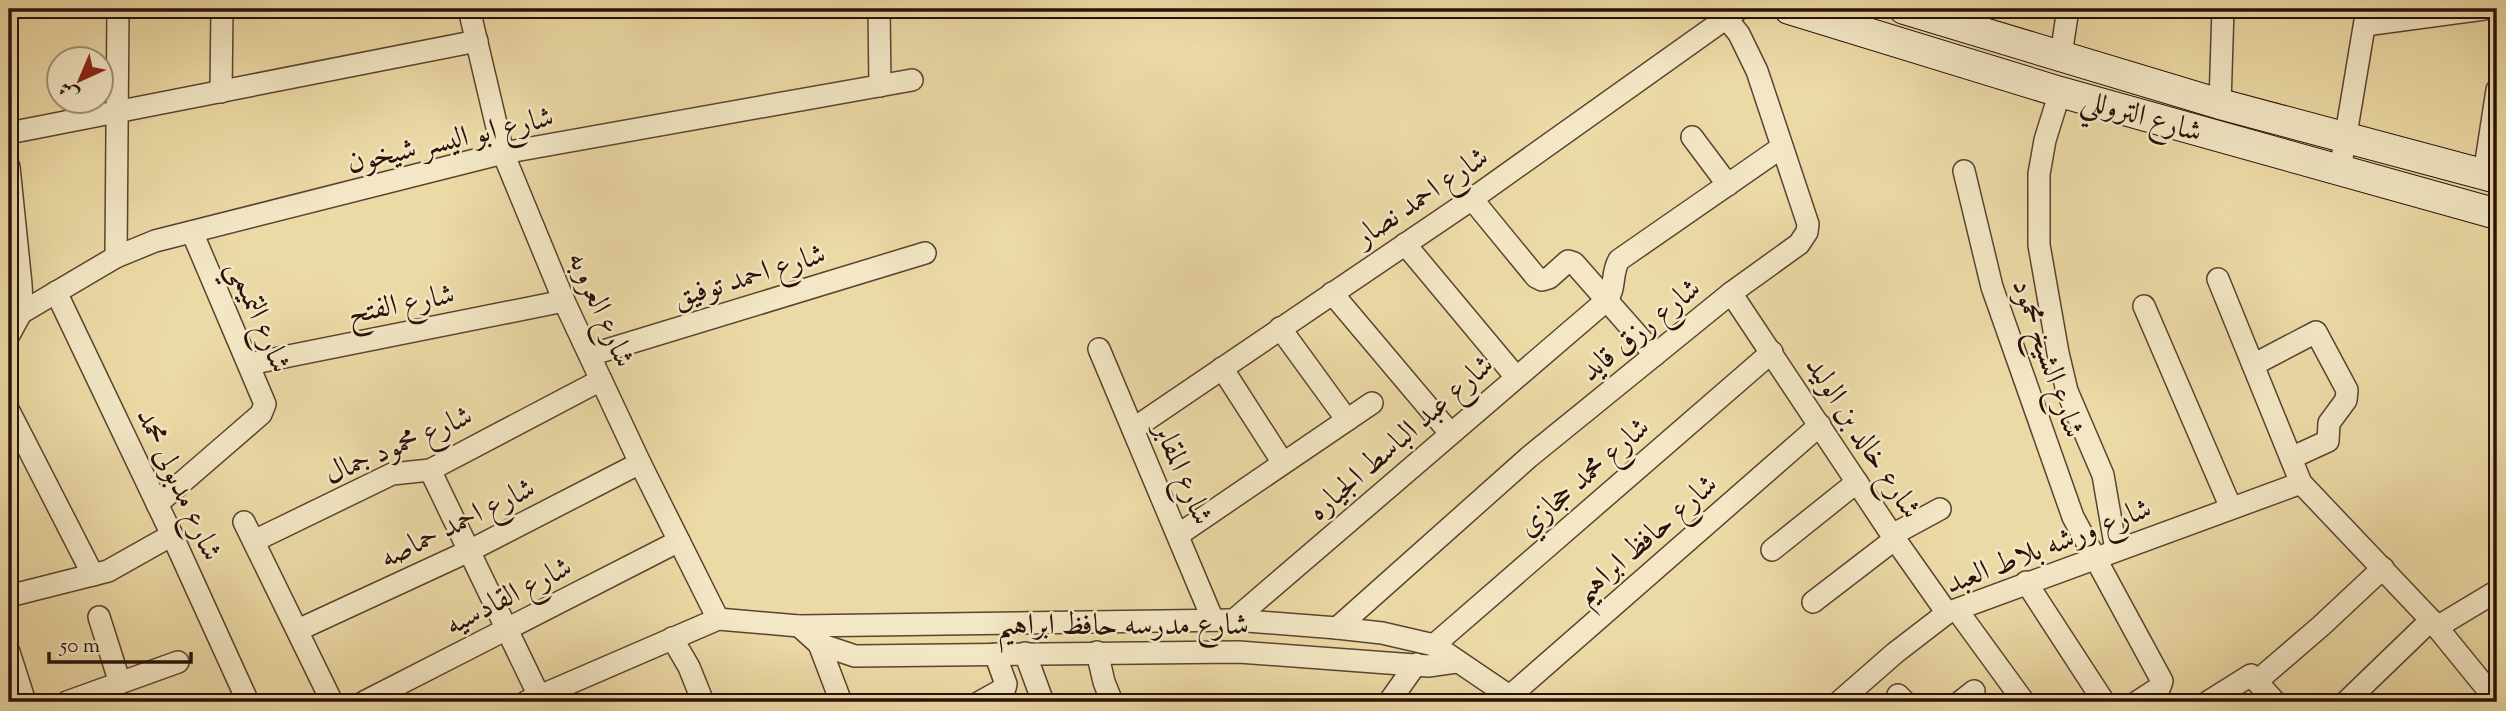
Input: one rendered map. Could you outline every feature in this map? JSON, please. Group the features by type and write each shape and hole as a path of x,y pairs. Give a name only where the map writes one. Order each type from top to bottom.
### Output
{"street":[{"path":"116,257 118,9"},
{"path":"221,92 222,9"},
{"name":"شارع العروبه","path":"470,9 503,153 564,300 640,463 718,619"},
{"path":"879,9 880,86"},
{"name":"شارع التروللي","path":"1789,9 2060,92 2497,214"},
{"path":"2061,55 2068,9"},
{"path":"2220,104 2223,9"},
{"path":"2340,170 2366,17 2484,9"},
{"name":"شارع التروللي","path":"1918,10 2220,104 2490,176"},
{"name":"شارع رزق قايد","path":"1337,628 1529,457 1731,293 1799,244 1807,232 1808,224 1782,147 1749,52 1732,13"},
{"name":"شارع احمد نصار","path":"1133,429 1472,199 1732,13"},
{"path":"9,132 477,41"},
{"name":"شارع ابو اليسر شيخون","path":"15,311 56,292 116,257 155,241 503,153 912,80"},
{"path":"2490,176 2497,90"},
{"path":"2060,92 2045,140 2039,174 2039,245 2067,391 2103,475 2106,554"},
{"path":"1692,136 1728,185"},
{"path":"1607,300 1613,288 1613,274 1619,260 1782,147"},
{"path":"9,167 22,284 9,335"},
{"name":"شارع الشيخ محمود","path":"1964,172 1992,287 2073,517 2106,554 2162,681 2160,687 2137,702"},
{"path":"1472,199 1536,277 1542,280 1549,278 1568,261 1572,262 1655,355"},
{"name":"شارع التميمي","path":"157,504 264,410 265,404 192,232"},
{"path":"1405,244 1516,377"},
{"name":"شارع احمد توفيق","path":"590,355 925,253"},
{"path":"2218,279 2301,483 2434,623 2493,700"},
{"name":"شارع مدبولى محمد","path":"56,292 172,535 247,702"},
{"path":"1332,293 1450,433"},
{"name":"شارع خالد بن الوليد","path":"1731,293 1893,537 2024,702"},
{"name":"شارع الفتح","path":"249,364 564,300"},
{"name":"شارع عبد الباسط الجياره","path":"1223,620 1607,300"},
{"path":"2144,306 2231,508"},
{"path":"1280,328 1347,420"},
{"path":"2253,365 2316,332 2347,390 2346,400 2329,423 2328,441 2291,458"},
{"name":"شارع المقابر","path":"1099,349 1178,535 1223,620"},
{"name":"شارع محمد حجازي","path":"1434,645 1772,352"},
{"path":"1222,369 1283,463"},
{"name":"شارع محمود جمال","path":"254,541 391,474 430,470 601,380"},
{"path":"1178,535 1372,403"},
{"path":"9,411 93,575"},
{"name":"شارع حافظ ابراهيم","path":"1514,699 1820,425"},
{"name":"شارع احمد حماصه","path":"298,630 469,551 640,463"},
{"path":"430,470 507,629 535,700 718,619"},
{"path":"1772,550 1857,482"},
{"name":"شارع ورشه بلاط العبد","path":"1839,702 1895,653 1952,611 2301,483"},
{"path":"1813,602 1893,537 1940,509"},
{"path":"244,522 332,702"},
{"path":"9,596 108,570 172,535"},
{"name":"شارع القادسيه","path":"364,702 679,541"},
{"path":"2257,681 2383,568"},
{"path":"2026,582 2104,702"},
{"path":"2346,702 2434,623 2497,591"},
{"path":"99,617 120,683"},
{"name":"شارع مدرسه حافظ ابراهيم","path":"718,619 799,626 1223,620 1337,628 1382,633 1434,645 1514,699"},
{"name":"شارع مدرسه حافظ ابراهيم","path":"799,626 818,644 855,656 1239,652 1435,665 1456,662"},
{"path":"671,638 689,667 703,702"},
{"path":"818,644 841,702"},
{"path":"9,652 24,702"},
{"path":"1097,652 1112,702"},
{"path":"980,702 1005,688 995,653"},
{"path":"1025,653 1043,702"},
{"path":"67,702 178,663"},
{"path":"1389,702 1416,664"},
{"path":"2208,702 2250,675 2275,702"}]}
